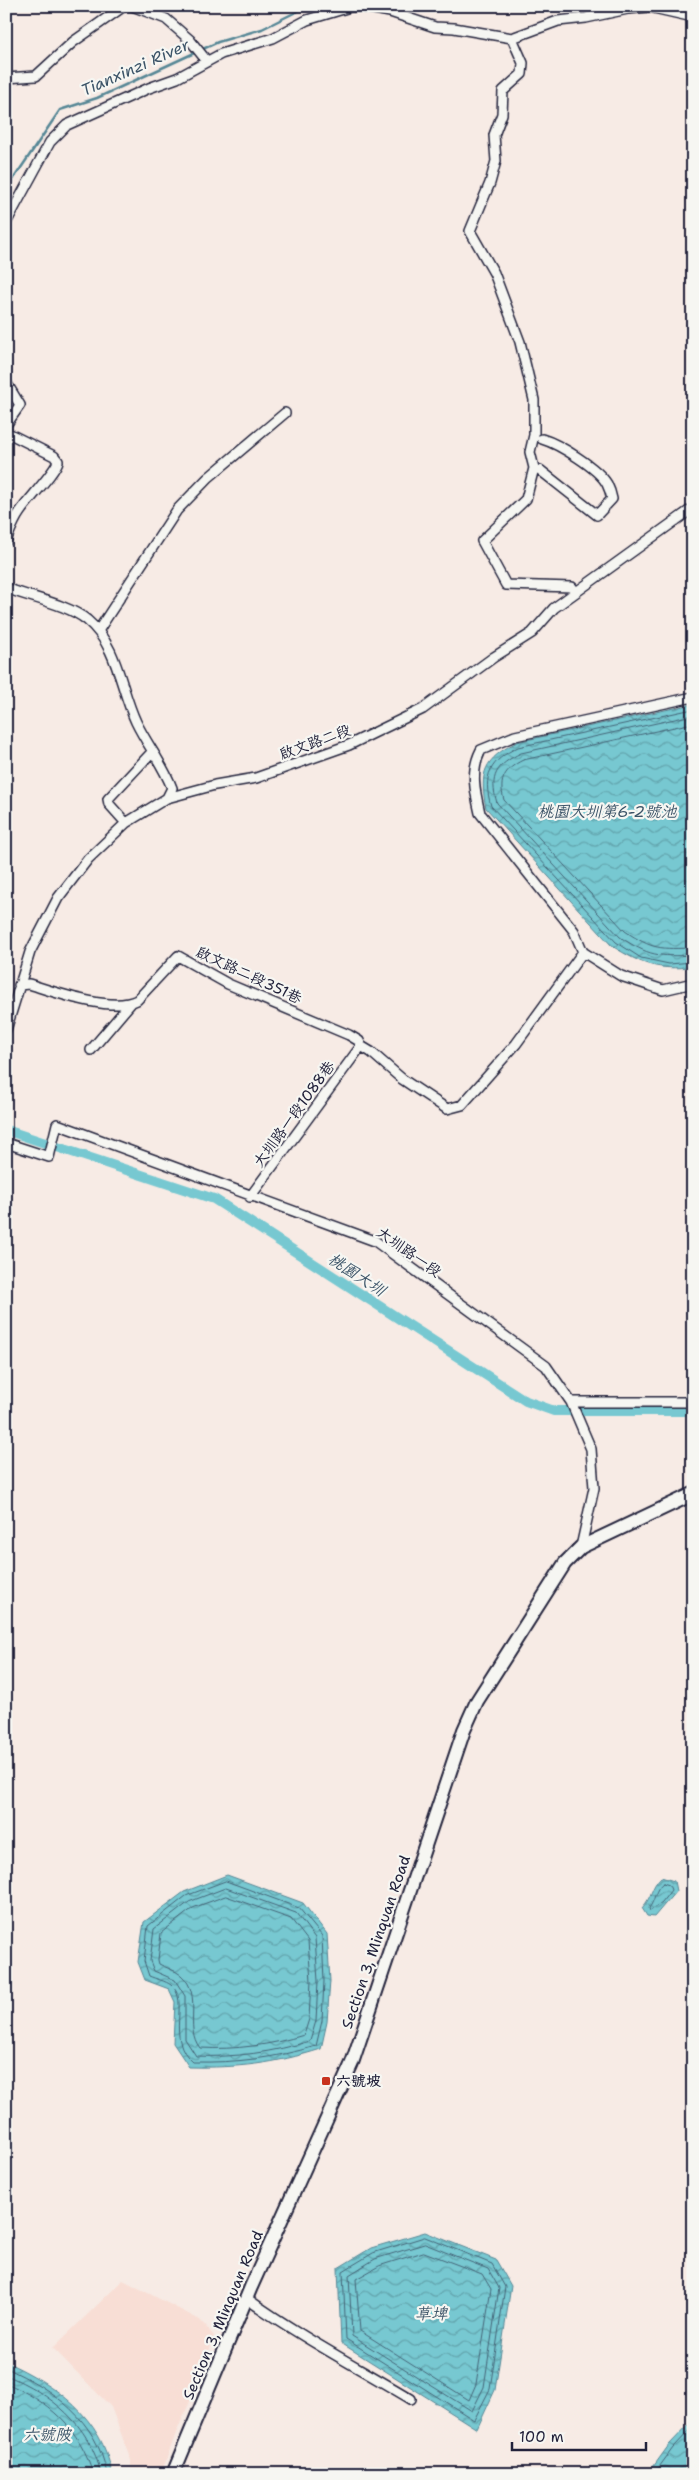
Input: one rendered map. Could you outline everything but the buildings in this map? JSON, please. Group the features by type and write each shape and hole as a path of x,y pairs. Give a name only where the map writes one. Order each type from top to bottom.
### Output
{"street":[{"path":"6,78 36,76 74,42 124,6"},
{"path":"132,6 166,19 190,40 206,60"},
{"path":"6,223 50,142 67,125 149,88 177,78 206,60 273,38 307,20 350,7 363,7 390,12 435,27 454,28 512,38 558,21 586,18 635,8 649,7 693,17"},
{"path":"512,38 523,63 522,74 503,91 502,114 494,135 496,161 490,183 470,231 494,273 520,342 534,400 534,435 530,452 534,468 526,499 482,541 506,585 572,587 576,592"},
{"path":"6,382 20,405 6,425"},
{"path":"98,631 177,510 208,478 284,413"},
{"path":"6,432 54,456 58,461 57,467 18,514 6,540"},
{"path":"540,470 597,515 612,499 607,484 601,477 558,444 542,439"},
{"name":"啟文路二段","path":"6,1030 30,952 58,898 88,859 126,823 167,798 265,775 350,745 424,709 494,657 532,633 554,608 693,508"},
{"path":"6,588 73,611 98,631 116,663 122,677 128,702 152,752 163,765 172,788 167,798"},
{"path":"693,697 515,736 481,750 475,762 474,790 480,813 574,931 583,952 622,976 663,990 693,983"},
{"path":"126,823 109,804 108,798 152,752"},
{"path":"361,1046 371,1052 402,1079 447,1109 462,1105 516,1044 583,952"},
{"name":"啟文路二段351巷","path":"131,1003 137,1000 178,956 228,984 349,1035 359,1041 361,1046"},
{"path":"19,985 29,984 99,1002 131,1003"},
{"path":"91,1050 131,1003"},
{"name":"大圳路一段1088巷","path":"250,1197 361,1046"},
{"name":"大圳路一段","path":"6,1142 49,1157 57,1124 250,1197 375,1241 546,1366 572,1403 591,1449 594,1488 580,1547"},
{"path":"572,1403 693,1402"},
{"name":"Section 3, Minquan Road","path":"173,2474 246,2298 352,2063 467,1723 477,1700 565,1563 580,1547 693,1494"},
{"path":"246,2298 281,2323 411,2399"}],"shaded area":[{"path":"123,2280 200,2320 214,2336 199,2381 176,2433 161,2474 131,2474 131,2460 111,2407 53,2348"}],"water":[{"name":"桃園大圳第6-2號池","path":"693,704 693,967 659,967 641,962 612,946 486,808 483,785 484,776 486,768 497,754 517,742"},
{"path":"227,1875 303,1903 327,1934 330,1981 327,2022 321,2049 272,2062 224,2067 189,2067 173,2043 175,2002 169,1989 145,1980 138,1962 144,1922 184,1892"},
{"path":"661,1877 674,1881 676,1891 654,1917 647,1916 642,1908"},
{"name":"草埤","path":"425,2232 496,2260 511,2286 495,2390 477,2429 341,2343 338,2268 371,2248"},
{"name":"六號陂","path":"6,2362 42,2381 74,2405 98,2436 107,2454 112,2474 6,2474"},
{"path":"693,2420 693,2466 685,2474 648,2474 669,2445"}],"waterway":[{"name":"Tianxinzi River","path":"6,190 60,110 97,98 218,42 262,29 308,6"},
{"name":"桃園大圳","path":"6,1130 214,1199 526,1401 554,1411 693,1411"}],"place":[{"name":"六號坡","path":"326,2081"}]}
